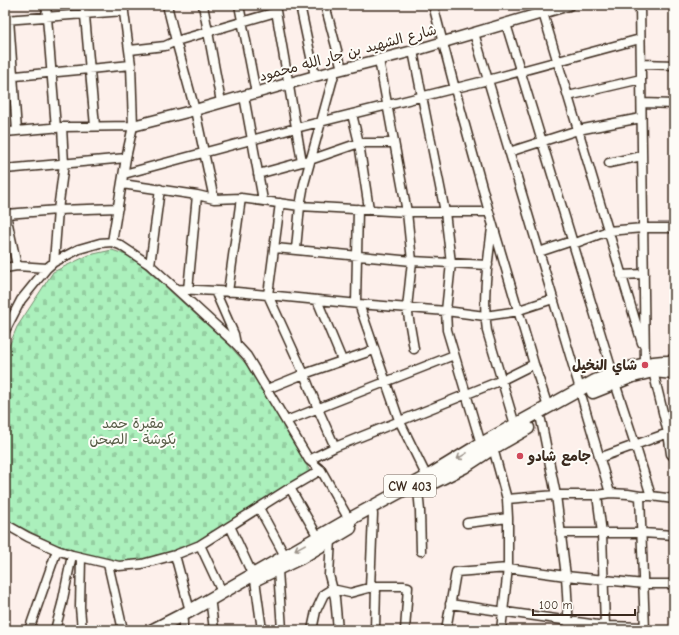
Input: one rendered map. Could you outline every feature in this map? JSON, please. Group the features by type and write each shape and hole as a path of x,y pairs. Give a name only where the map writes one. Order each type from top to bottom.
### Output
{"main road":[{"name":"CW 403","path":"647,362 674,373"},
{"name":"CW 403","path":"153,630 190,611 222,592 254,577 278,570 300,558 331,540 351,522 427,478 481,444 548,407 647,362 674,362"},
{"name":"CW 403","path":"168,630 183,626 211,605 285,556 318,537 373,514 464,467 541,420 581,393"}],"street":[{"path":"46,5 51,72 64,164 58,210 54,262"},
{"path":"167,5 195,110 214,199"},
{"path":"203,5 221,102"},
{"path":"239,5 256,93"},
{"path":"300,5 315,76"},
{"path":"296,250 306,161 322,122 338,70 325,5"},
{"path":"433,5 489,212 548,407"},
{"name":"شارع الشهيد بن جار الله محمود","path":"133,126 315,76 413,51 569,5"},
{"path":"640,5 642,64 641,118 643,228 647,362"},
{"path":"17,131 9,77 7,20 46,16 84,9 124,8 130,50 133,126 112,242"},
{"path":"130,50 165,46 176,41 242,22 275,8 296,128 306,161"},
{"path":"84,9 95,126"},
{"path":"543,13 647,362 671,433 671,454 674,456"},
{"path":"506,24 651,496"},
{"path":"474,33 610,493"},
{"path":"124,174 296,128 520,72 640,39"},
{"path":"413,51 445,212 451,263 446,311 447,330 481,444 493,448 506,499 508,518 508,568 501,630"},
{"path":"379,60 407,212 412,261 407,308 414,348"},
{"path":"642,64 674,65"},
{"path":"9,77 131,65"},
{"path":"568,96 641,78"},
{"path":"244,96 263,200"},
{"path":"642,103 674,104"},
{"path":"352,114 359,143 369,210"},
{"path":"509,152 578,130 641,118"},
{"path":"5,132 59,127 133,126"},
{"path":"258,174 306,161 359,143 394,143"},
{"path":"609,163 642,156"},
{"path":"5,169 126,158"},
{"path":"122,184 197,195 214,199 241,198 300,206 407,212 489,212"},
{"path":"150,265 160,189"},
{"path":"188,290 197,195"},
{"path":"228,292 241,198"},
{"path":"280,203 268,295 335,446"},
{"path":"17,266 6,212 118,208"},
{"path":"358,209 358,304 399,420 427,478"},
{"path":"493,223 488,265 485,316 515,425"},
{"path":"539,252 608,231 643,228 674,228"},
{"path":"5,332 22,300 47,268 54,262 79,249 92,245 112,242 120,244 150,265 236,344 247,356 309,460 321,470 351,522"},
{"path":"275,248 412,261 488,265"},
{"path":"5,268 17,266 47,268"},
{"path":"621,275 644,274"},
{"path":"176,289 268,295 446,311 485,316 519,311 553,299"},
{"path":"215,291 234,334 236,344"},
{"path":"317,300 342,360"},
{"path":"267,389 342,360 374,350"},
{"path":"286,421 454,355"},
{"path":"309,460 335,446 502,380 534,364"},
{"path":"541,420 556,494 566,576 569,630"},
{"path":"599,458 671,433"},
{"path":"5,524 28,537 72,555 123,567 132,566 175,555 200,545 321,470"},
{"path":"290,488 318,537"},
{"path":"418,490 421,551"},
{"path":"506,499 556,494 597,495 610,493 674,499"},
{"path":"597,495 602,533 604,626"},
{"path":"450,604 604,626 645,628 640,496"},
{"path":"259,508 285,556"},
{"path":"373,514 373,587 375,630"},
{"path":"467,523 508,518"},
{"path":"230,526 254,577 262,630"},
{"path":"560,533 642,533 674,535"},
{"path":"331,540 329,575 335,598 338,630"},
{"path":"200,545 222,592"},
{"path":"29,630 57,550"},
{"path":"55,630 72,555"},
{"path":"175,555 190,611"},
{"path":"81,557 80,607 82,630"},
{"path":"108,564 123,630"},
{"path":"446,630 456,572 508,568 644,584 674,584"},
{"path":"278,570 282,630"},
{"path":"312,630 316,611 324,594 332,589 350,593 373,587 408,587 405,630"},
{"path":"211,605 214,630"}],"green space":[{"name":"مقبرة حمد بكوشة - الصحن","path":"112,250 135,259 229,345 253,372 311,473 199,543 150,559 123,564 60,547 5,519 5,401 7,351 17,327 53,272 89,255"}],"place":[{"name":"شاي النخيل","path":"645,365"},
{"name":"جامع شادو","path":"520,456"}]}
